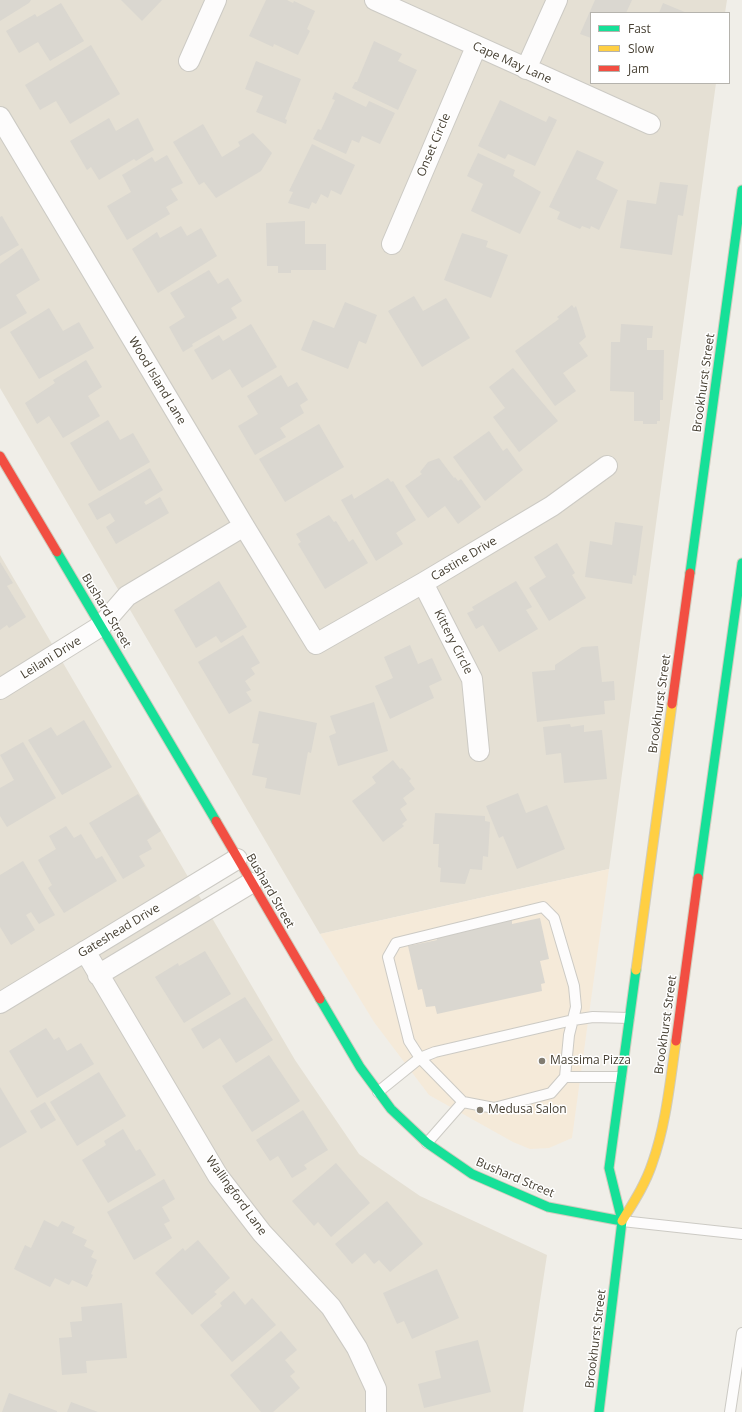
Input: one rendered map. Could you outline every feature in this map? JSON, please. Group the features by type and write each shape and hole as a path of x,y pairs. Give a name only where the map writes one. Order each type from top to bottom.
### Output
{"main road":[{"name":"Brookhurst Street","path":"599,1412 622,1221 608,1168 742,190"},
{"name":"Bushard Street","path":"0,456 360,1067 390,1109 427,1143 472,1174 548,1207 622,1221"},
{"name":"Brookhurst Street","path":"622,1221 647,1178 656,1153 664,1115 673,1060 742,563"}],"street":[{"path":"189,61 216,0"},
{"name":"Cape May Lane","path":"375,0 476,47 650,124"},
{"path":"526,69 557,0"},
{"name":"Onset Circle","path":"392,244 476,47"},
{"name":"Wood Island Lane","path":"0,117 316,644"},
{"name":"Castine Drive","path":"316,644 423,583 552,506 607,466"},
{"name":"Leilani Drive","path":"0,689 101,626 127,596 244,526"},
{"name":"Kittery Circle","path":"423,583 472,679 480,751"},
{"name":"Gateshead Drive","path":"0,1003 237,859"},
{"path":"98,975 251,883"},
{"name":"Wallingford Lane","path":"85,951 218,1176 262,1233 331,1307 346,1330 357,1348 376,1389 376,1412"}],"lane":[{"path":"542,908 554,918 574,986 576,1007 569,1035 565,1077 551,1093 494,1108 463,1102 420,1058 409,1041 388,957 396,943 542,908"},
{"path":"378,1092 420,1058 435,1052 572,1020 593,1017 629,1018"},
{"path":"565,1077 621,1077"},
{"path":"427,1143 463,1102"},
{"path":"622,1221 742,1234"},
{"path":"730,1412 742,1333"}],"shaded area":[{"path":"0,0 727,0 725,12 590,12 590,84 716,84 609,869 320,934 0,388"},
{"path":"0,555 295,1060 359,1154 420,1196 547,1255 523,1412 0,1412"},
{"path":"609,869 572,1138 549,1148 530,1149 513,1142 429,1095 374,1022 320,934"}],"building":[{"path":"0,0 31,0 29,3 0,21"},
{"path":"121,0 162,0 142,21"},
{"path":"266,0 287,0 293,3 294,1 315,11 307,29 310,31 298,55 274,44 273,47 249,36"},
{"path":"595,0 632,0 626,12 590,12 590,38 580,34"},
{"path":"61,3 84,41 50,61 38,42 19,53 6,31 35,14 37,17"},
{"path":"663,3 685,12 659,12"},
{"path":"374,41 402,54 398,61 417,70 398,110 352,88 355,82 357,82"},
{"path":"91,45 120,94 70,124 56,101 40,110 25,85"},
{"path":"256,61 301,79 285,119 287,120 286,124 256,112 263,96 245,89"},
{"path":"335,92 366,107 369,101 395,113 380,144 362,136 359,143 352,140 346,154 313,139 318,129 321,130 335,100 332,99"},
{"path":"500,100 546,122 549,116 557,120 535,166 508,154 505,159 478,146"},
{"path":"109,118 116,131 138,118 154,150 136,161 134,159 99,180 91,167 87,170 70,141"},
{"path":"203,124 222,157 240,146 238,142 253,133 272,153 261,171 216,198 204,182 199,185 173,142"},
{"path":"312,144 355,165 341,195 331,190 328,198 321,194 316,204 312,202 309,209 288,203 293,192 289,191"},
{"path":"577,150 604,162 596,179 618,190 599,230 591,226 590,229 582,226 580,229 557,219 560,212 549,207"},
{"path":"478,153 515,170 513,176 541,192 520,234 471,211 483,184 467,176"},
{"path":"167,155 183,183 171,189 178,200 166,207 170,214 127,240 107,206 131,192 122,175 152,157 155,162"},
{"path":"660,182 688,185 683,216 678,215 672,255 620,248 627,200 656,204"},
{"path":"2,216 19,245 0,256 0,217"},
{"path":"305,221 305,244 326,244 326,270 291,270 291,273 278,273 278,266 267,266 266,223"},
{"path":"181,226 187,236 201,228 217,256 158,293 132,249 157,232 160,238"},
{"path":"462,233 488,241 486,247 508,255 491,298 444,280"},
{"path":"22,248 40,280 16,295 27,313 0,329 0,264"},
{"path":"209,270 218,284 228,278 242,301 231,308 237,318 192,344 193,346 183,352 169,327 185,317 170,293"},
{"path":"414,296 423,311 446,298 470,338 422,367 388,311"},
{"path":"345,302 377,315 366,344 359,341 348,369 301,350 313,320 334,328"},
{"path":"572,305 574,308 576,306 586,337 579,343 588,356 563,373 576,391 555,406 515,351 559,319 557,317"},
{"path":"49,308 63,331 79,322 94,348 39,379 10,332"},
{"path":"251,324 277,367 242,388 230,369 212,380 194,350 219,335 223,341"},
{"path":"621,324 653,326 652,338 647,338 647,350 664,350 663,400 660,400 660,421 657,421 657,424 643,424 643,421 634,421 634,392 610,391 611,342 620,342"},
{"path":"86,360 102,387 88,396 100,416 63,438 49,416 37,424 25,403 55,383 53,380"},
{"path":"513,368 558,421 519,452 493,417 505,408 489,387"},
{"path":"281,375 288,387 297,382 308,400 300,405 304,413 280,428 286,437 255,455 238,426 258,414 247,396"},
{"path":"108,420 120,440 133,433 150,462 100,491 70,443"},
{"path":"319,424 344,467 285,502 259,459"},
{"path":"489,431 503,451 507,448 523,470 485,501 453,457"},
{"path":"439,458 454,478 455,477 458,481 461,479 481,507 458,524 445,506 428,518 405,486 422,474 420,472 428,462"},
{"path":"150,468 163,490 144,502 146,505 160,497 169,513 116,544 106,527 115,521 110,513 97,520 88,504"},
{"path":"388,478 391,482 393,481 416,520 396,533 403,544 376,561 341,500 352,494 354,499"},
{"path":"329,515 334,522 336,521 349,542 353,539 368,563 325,589 298,544 301,542 296,534"},
{"path":"615,522 643,526 636,576 633,575 632,584 585,577 590,541 612,545"},
{"path":"557,543 575,573 572,575 586,598 549,621 529,588 546,577 534,557"},
{"path":"0,562 13,583 7,586 26,617 9,628 7,625 0,630"},
{"path":"219,581 247,627 221,643 216,636 196,648 174,610"},
{"path":"516,581 532,607 526,610 538,629 499,652 483,625 476,629 467,613 474,610 472,607"},
{"path":"243,635 260,663 251,668 255,674 245,681 251,690 246,692 252,701 229,714 198,662"},
{"path":"410,645 418,664 432,658 442,680 429,686 434,698 390,719 375,686 393,678 384,657"},
{"path":"598,646 602,682 614,681 615,700 604,701 605,714 537,722 532,672 555,670 555,665 582,647"},
{"path":"374,702 388,751 338,766 329,736 336,733 330,716"},
{"path":"259,711 317,723 311,753 308,752 300,795 265,788 267,778 252,775 259,744 252,743"},
{"path":"84,720 112,767 62,795 28,740 51,727 57,736"},
{"path":"570,724 571,727 584,725 584,732 602,730 607,779 564,783 561,753 546,755 543,727"},
{"path":"23,742 56,798 7,827 0,816 0,788 14,780 0,755"},
{"path":"393,760 411,779 409,781 415,789 403,798 407,804 400,809 407,820 402,824 404,826 383,842 352,801 376,783 372,777"},
{"path":"518,793 526,813 547,805 565,849 517,869 503,836 499,838 486,806"},
{"path":"138,794 161,831 147,840 152,849 139,856 145,866 123,879 89,823"},
{"path":"435,813 485,816 485,821 490,822 488,857 483,856 482,870 470,869 465,884 440,882 441,868 438,867 439,844 433,844"},
{"path":"66,826 74,838 81,834 96,859 102,856 117,881 64,913 48,888 52,885 38,860 56,849 49,836"},
{"path":"23,861 55,915 39,924 31,912 26,915 35,930 11,945 0,927 0,875"},
{"path":"540,918 549,959 540,961 545,983 541,984 542,991 437,1014 435,1006 426,1007 422,989 418,990 408,946 437,940 436,936 512,920 512,924"},
{"path":"205,951 231,994 184,1023 155,977 178,963 179,966"},
{"path":"245,997 273,1040 236,1063 220,1038 203,1049 191,1029"},
{"path":"46,1028 54,1040 59,1037 67,1051 81,1043 94,1064 37,1098 9,1051"},
{"path":"269,1055 300,1101 252,1132 222,1086"},
{"path":"99,1072 126,1116 77,1146 50,1102"},
{"path":"0,1087 27,1132 0,1148"},
{"path":"45,1102 56,1120 41,1129 30,1111"},
{"path":"303,1110 328,1150 304,1165 307,1169 292,1178 278,1156 270,1161 256,1140"},
{"path":"123,1129 136,1151 140,1149 156,1175 108,1203 82,1160 106,1145 104,1141"},
{"path":"336,1163 370,1203 331,1237 318,1222 314,1226 292,1201"},
{"path":"164,1179 175,1199 162,1207 170,1221 164,1224 172,1238 134,1260 107,1212"},
{"path":"387,1201 423,1244 390,1272 379,1260 374,1264 365,1253 352,1264 335,1244"},
{"path":"44,1220 58,1227 62,1221 75,1227 72,1233 87,1240 84,1246 94,1251 91,1257 97,1260 91,1274 93,1275 87,1287 72,1280 69,1285 55,1278 50,1287 14,1269 25,1245 31,1248"},
{"path":"198,1240 230,1278 214,1292 217,1294 192,1315 155,1273 183,1248 185,1251"},
{"path":"437,1269 459,1318 412,1339 404,1321 397,1324 383,1293"},
{"path":"234,1291 245,1305 252,1298 276,1325 232,1362 200,1325 222,1306 220,1303"},
{"path":"122,1303 127,1358 86,1361 87,1373 62,1375 59,1338 72,1337 70,1322 82,1321 81,1307"},
{"path":"281,1331 297,1350 285,1360 295,1372 290,1376 300,1388 273,1412 261,1412 230,1375"},
{"path":"478,1340 491,1392 424,1408 418,1384 441,1378 435,1351"},
{"path":"9,1393 57,1411 57,1412 2,1412"},
{"path":"71,1402 98,1412 67,1412"}],"traffic: fast":[{"path":"690,573 742,190"},
{"path":"57,552 216,821"},
{"path":"698,878 742,563"},
{"path":"599,1412 622,1221 609,1168 636,970"},
{"path":"320,999 360,1067 391,1109 427,1143 472,1174 548,1207 622,1221"}],"traffic: slow":[{"path":"636,970 672,704"},
{"path":"622,1221 646,1179 657,1149 667,1103 676,1041"}],"traffic: jam":[{"path":"0,456 57,552"},
{"path":"672,704 690,573"},
{"path":"216,821 320,999"},
{"path":"676,1041 698,878"}],"place":[{"name":"Massima Pizza","path":"542,1061"},
{"name":"Medusa Salon","path":"480,1110"}]}
